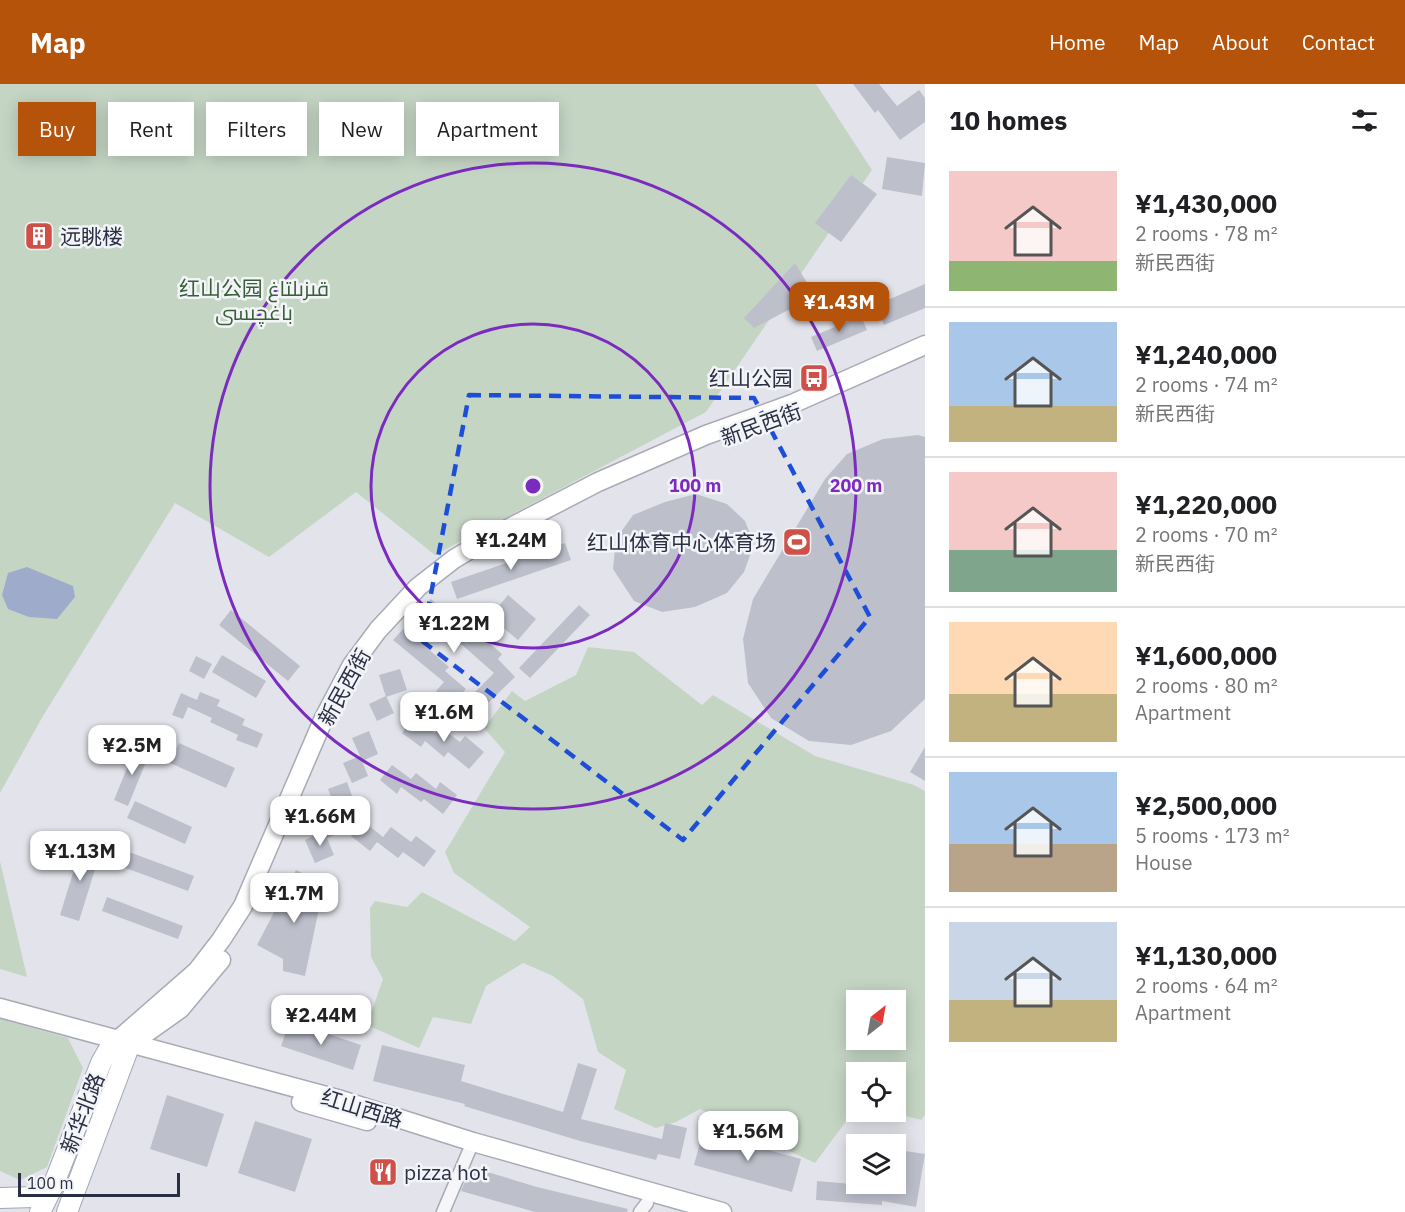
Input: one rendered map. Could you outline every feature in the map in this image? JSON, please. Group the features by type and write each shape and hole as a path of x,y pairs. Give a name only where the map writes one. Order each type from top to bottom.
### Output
{"main road":[{"name":"新民西街","path":"121,1045 197,971 221,940 243,906 324,718 348,673 378,630 418,587 454,559 486,540 598,482 706,435 792,404 925,345"},
{"name":"新民西街","path":"121,1045 180,1009 227,952 248,919 356,680 388,634 444,577 491,548 704,445 798,412 925,356"},
{"name":"红山西路","path":"0,1008 469,1151 644,1208 682,1212"},
{"name":"红山西路","path":"0,1015 341,1100 473,1142 722,1212"},
{"name":"新华北路","path":"40,1212 53,1186 101,1063 121,1045"},
{"name":"新华北路","path":"71,1208 121,1045"},
{"path":"0,1198 35,1197 53,1186"},
{"path":"0,1205 8,1212"}],"street":[{"path":"443,1212 469,1151"}],"highlighted area":[{"path":"469,395 754,398 870,617 683,840 422,641"}],"green space":[{"name":"红山公园 قىزىلتاغ باغچىسى","path":"0,84 816,84 872,170 706,412 435,555 356,492 269,557 175,503 43,716 0,793"},
{"path":"588,647 634,652 702,705 713,695 815,756 914,785 925,791 925,1115 921,1120 906,1116 906,1062 846,1062 846,1121 815,1163 700,1109 676,1122 656,1128 614,1109 626,1070 598,1052 583,999 553,976 523,963 486,986 471,1024 433,1017 419,1048 367,1025 383,979 371,957 370,908 375,901 407,907 422,892 515,941 530,927 454,873 445,852 505,752 484,728 512,691 525,701 576,675"},
{"path":"0,861 27,977 0,969"},
{"path":"0,1019 68,1038 83,1068 47,1167 20,1180 0,1171"}],"water":[{"path":"27,567 73,586 75,597 57,619 29,617 8,609 2,595 8,573"}],"building":[{"path":"853,84 879,84 897,106 919,90 925,98 925,122 900,140 878,110 875,113"},
{"path":"887,157 925,163 922,196 882,189"},
{"path":"851,175 877,194 841,242 815,223"},
{"name":"远眺楼","path":"28,223 52,224 51,250 27,248"},
{"path":"795,263 815,296 754,328 744,318"},
{"path":"925,284 925,308 884,325 876,305"},
{"path":"861,316 867,330 817,351 811,337"},
{"path":"918,435 925,437 925,699 891,731 851,745 809,741 771,718 748,683 743,639 753,599 825,479 847,454 883,439"},
{"path":"696,494 727,504 745,521 754,544 744,572 727,593 695,607 662,612 634,601 613,569 616,539 633,515 665,502"},
{"path":"565,543 571,560 457,599 451,582"},
{"path":"508,595 536,619 518,640 490,617"},
{"path":"431,599 451,617 454,613 502,654 498,659 515,677 482,709 470,697 494,673 436,622 419,641 449,667 445,671 466,689 451,705 436,691 444,682 393,640"},
{"path":"579,605 590,615 530,678 519,668"},
{"path":"231,610 300,666 288,681 219,625"},
{"path":"222,655 266,681 256,698 212,672"},
{"path":"196,656 212,664 204,679 189,671"},
{"path":"400,669 407,690 386,697 379,675"},
{"path":"200,692 220,700 217,706 245,719 242,725 263,734 257,748 236,740 238,735 210,722 212,718 188,707 183,719 172,715 181,693 197,700"},
{"path":"386,696 394,713 377,721 369,704"},
{"path":"413,717 435,733 440,727 460,742 465,736 484,752 469,769 448,752 444,757 425,741 421,747 402,733"},
{"path":"369,731 378,754 362,761 368,776 352,783 343,763 360,756 352,738"},
{"path":"179,743 235,768 226,788 170,763"},
{"path":"136,746 150,752 128,806 114,800"},
{"path":"925,747 925,781 910,772"},
{"path":"392,765 411,779 416,773 436,789 440,782 457,795 443,814 424,799 421,802 401,787 397,794 380,780"},
{"path":"347,782 355,804 336,810 328,789"},
{"path":"135,801 192,827 185,844 127,818"},
{"path":"335,806 344,831 327,838 317,812"},
{"path":"363,821 383,837 391,827 411,842 416,836 436,851 424,867 403,852 398,858 377,842 370,851 351,836"},
{"path":"324,831 334,855 315,863 305,840"},
{"path":"82,844 101,850 79,921 60,915"},
{"path":"129,852 194,876 188,891 123,867"},
{"path":"296,870 324,884 305,976 283,971 283,959 257,945"},
{"path":"107,897 183,926 178,939 102,911"},
{"path":"290,1021 361,1045 353,1070 281,1046"},
{"path":"382,1045 465,1065 461,1081 563,1112 578,1063 597,1069 581,1119 662,1139 665,1123 687,1128 680,1159 658,1154 656,1160 580,1141 464,1106 465,1104 373,1081"},
{"path":"167,1095 224,1114 207,1167 150,1149"},
{"path":"255,1121 312,1139 295,1192 238,1173"},
{"path":"703,1132 801,1159 792,1192 694,1165"},
{"path":"906,1151 925,1154 916,1207 882,1201 882,1205 816,1200 817,1181 846,1183 846,1194 906,1194"},
{"path":"471,1167 537,1187 628,1209 627,1212 535,1212 461,1191"}],"place":[{"name":"远眺楼","path":"39,236"},
{"name":"红山公园","path":"814,378"},
{"name":"红山体育中心体育场","path":"797,542"},
{"name":"pizza hot","path":"383,1172"}]}
